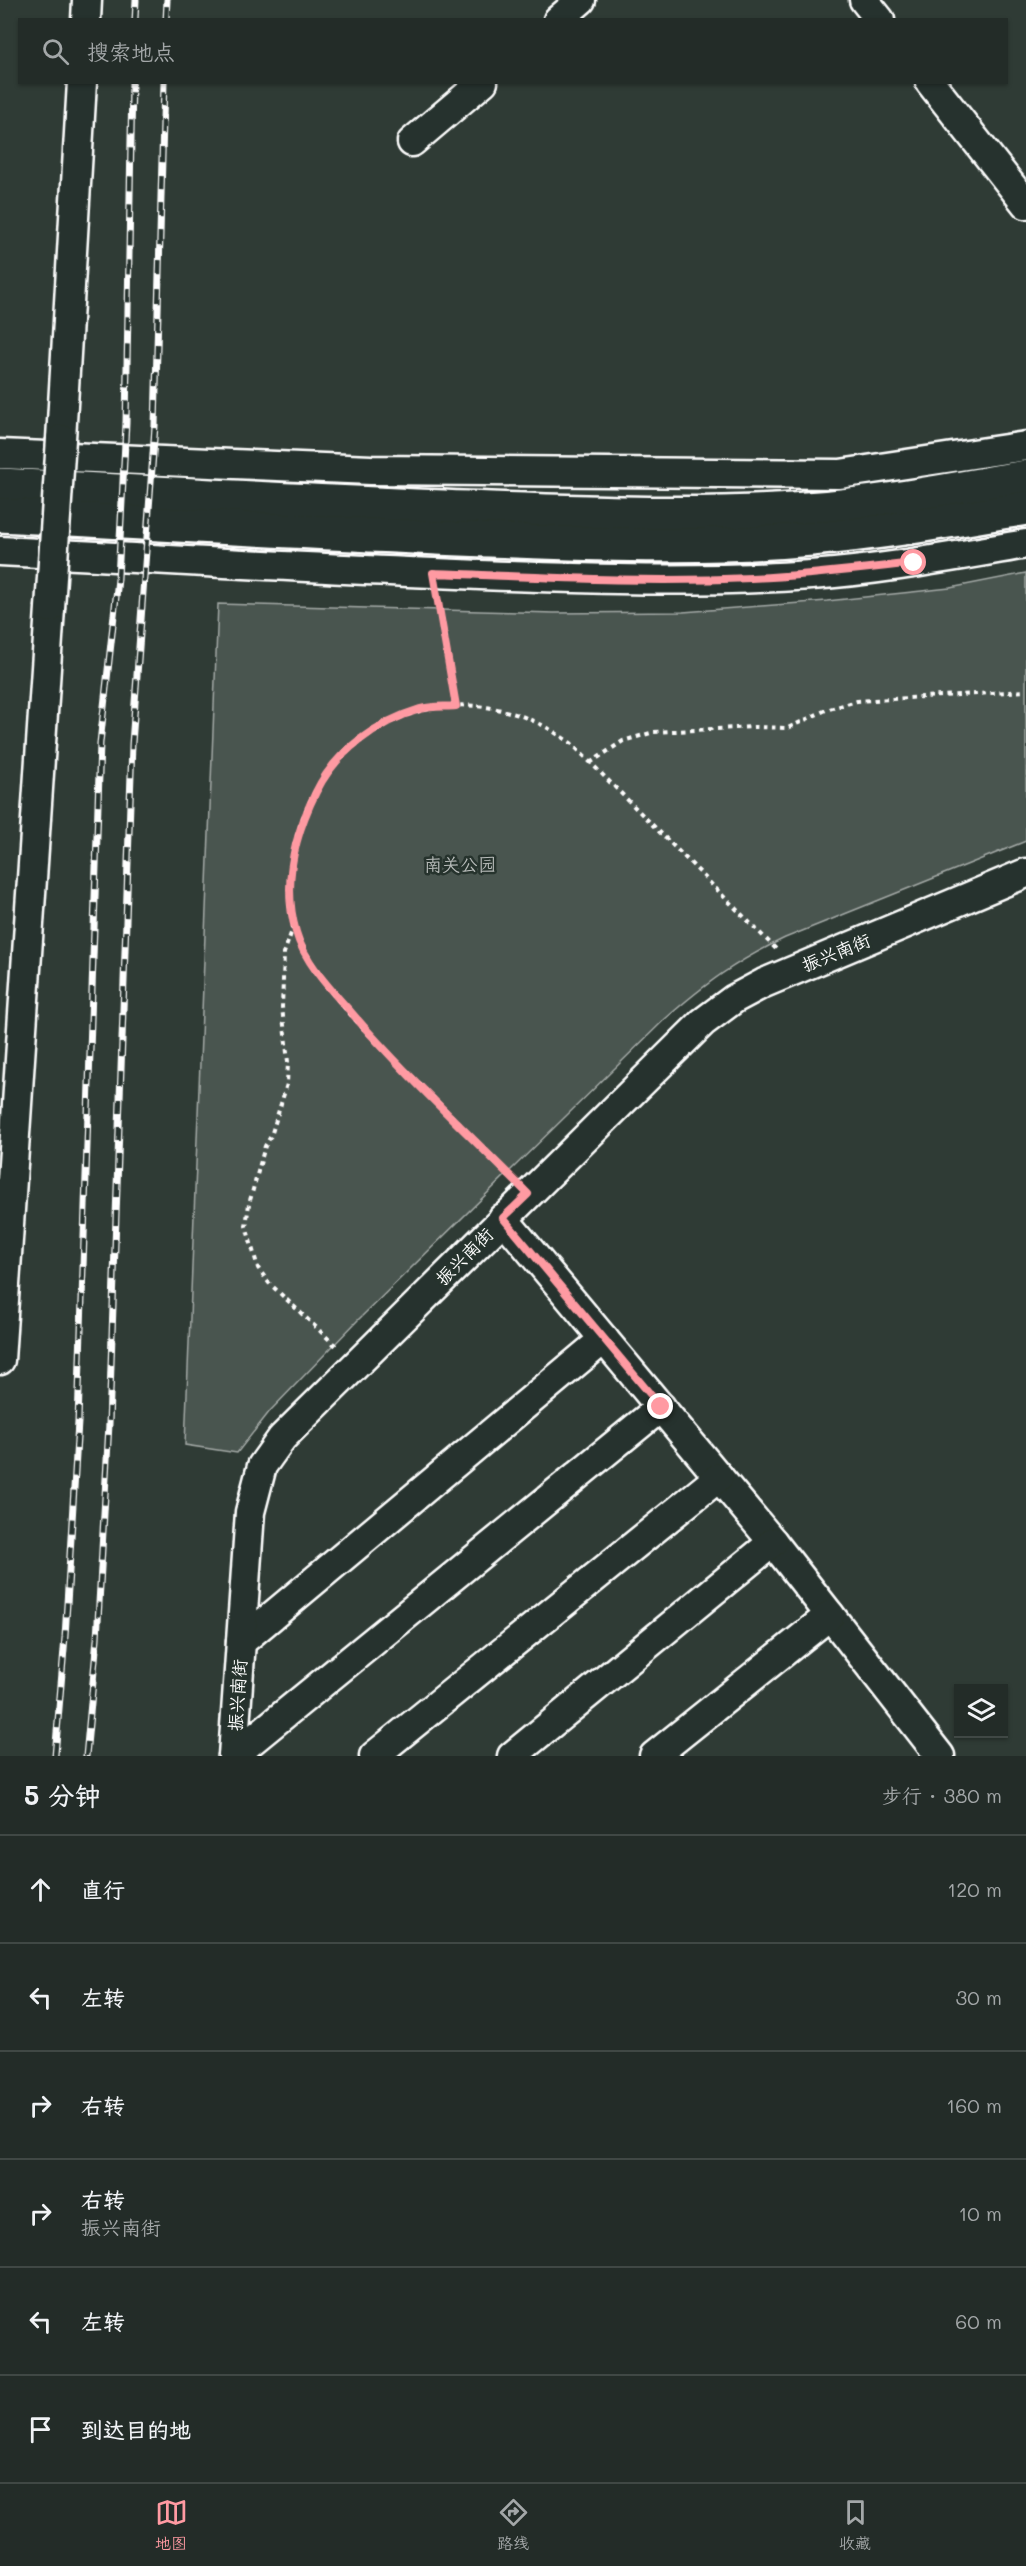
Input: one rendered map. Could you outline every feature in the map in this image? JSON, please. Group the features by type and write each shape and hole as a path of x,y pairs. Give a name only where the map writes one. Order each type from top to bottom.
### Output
{"main road":[{"path":"0,484 429,507 601,513 746,513 808,509 905,498 1026,477"},
{"path":"0,515 439,538 600,544 748,543 811,539 909,528 1026,508"}],"street":[{"path":"86,18 87,0"},
{"path":"560,18 581,0"},
{"path":"864,0 878,18"},
{"path":"0,1360 61,439 82,84"},
{"path":"412,142 481,84"},
{"path":"932,84 1026,204"},
{"path":"0,454 371,470 840,474 1026,446"},
{"path":"0,550 433,573 600,579 814,575 914,563 1026,544"},
{"name":"振兴南街","path":"233,1756 250,1512 262,1466 282,1438 703,1022 734,999 795,969 1026,873"},
{"path":"503,1218 773,1542 940,1756"},
{"path":"241,1642 604,1339"},
{"path":"233,1756 661,1407"},
{"path":"374,1756 719,1477"},
{"path":"512,1756 773,1542"},
{"path":"654,1756 830,1615"}],"path":[{"path":"433,573 456,706"},
{"path":"590,763 623,741 654,732 755,727 777,730 798,725 826,710 857,700 1026,691"},
{"path":"528,1194 373,1038 334,993 296,934 289,892 293,852 302,820 321,780 349,748 372,730 421,709 456,706 490,708 540,724 571,743 795,969"},
{"path":"295,925 284,953 282,1007 288,1062 287,1084 249,1204 246,1226 258,1268 269,1283 356,1364"}],"green space":[{"name":"南关公园","path":"1026,573 1026,841 785,938 736,964 694,994 665,1019 358,1320 270,1411 237,1453 185,1445 218,604 554,613 683,612 827,601 950,588"}],"railway":[{"path":"135,18 136,0"},
{"path":"166,18 167,0"},
{"path":"55,1756 65,1637 78,1422 100,743 118,579 126,423 132,84"},
{"path":"86,1756 97,1639 109,1424 132,744 155,426 164,84"}],"route":[{"path":"661,1407 503,1218 528,1194 373,1038 334,993 311,960 296,934 289,892 293,852 302,820 321,780 349,748 372,730 421,709 456,706 433,573 600,579 748,578 814,575 914,563"}]}
